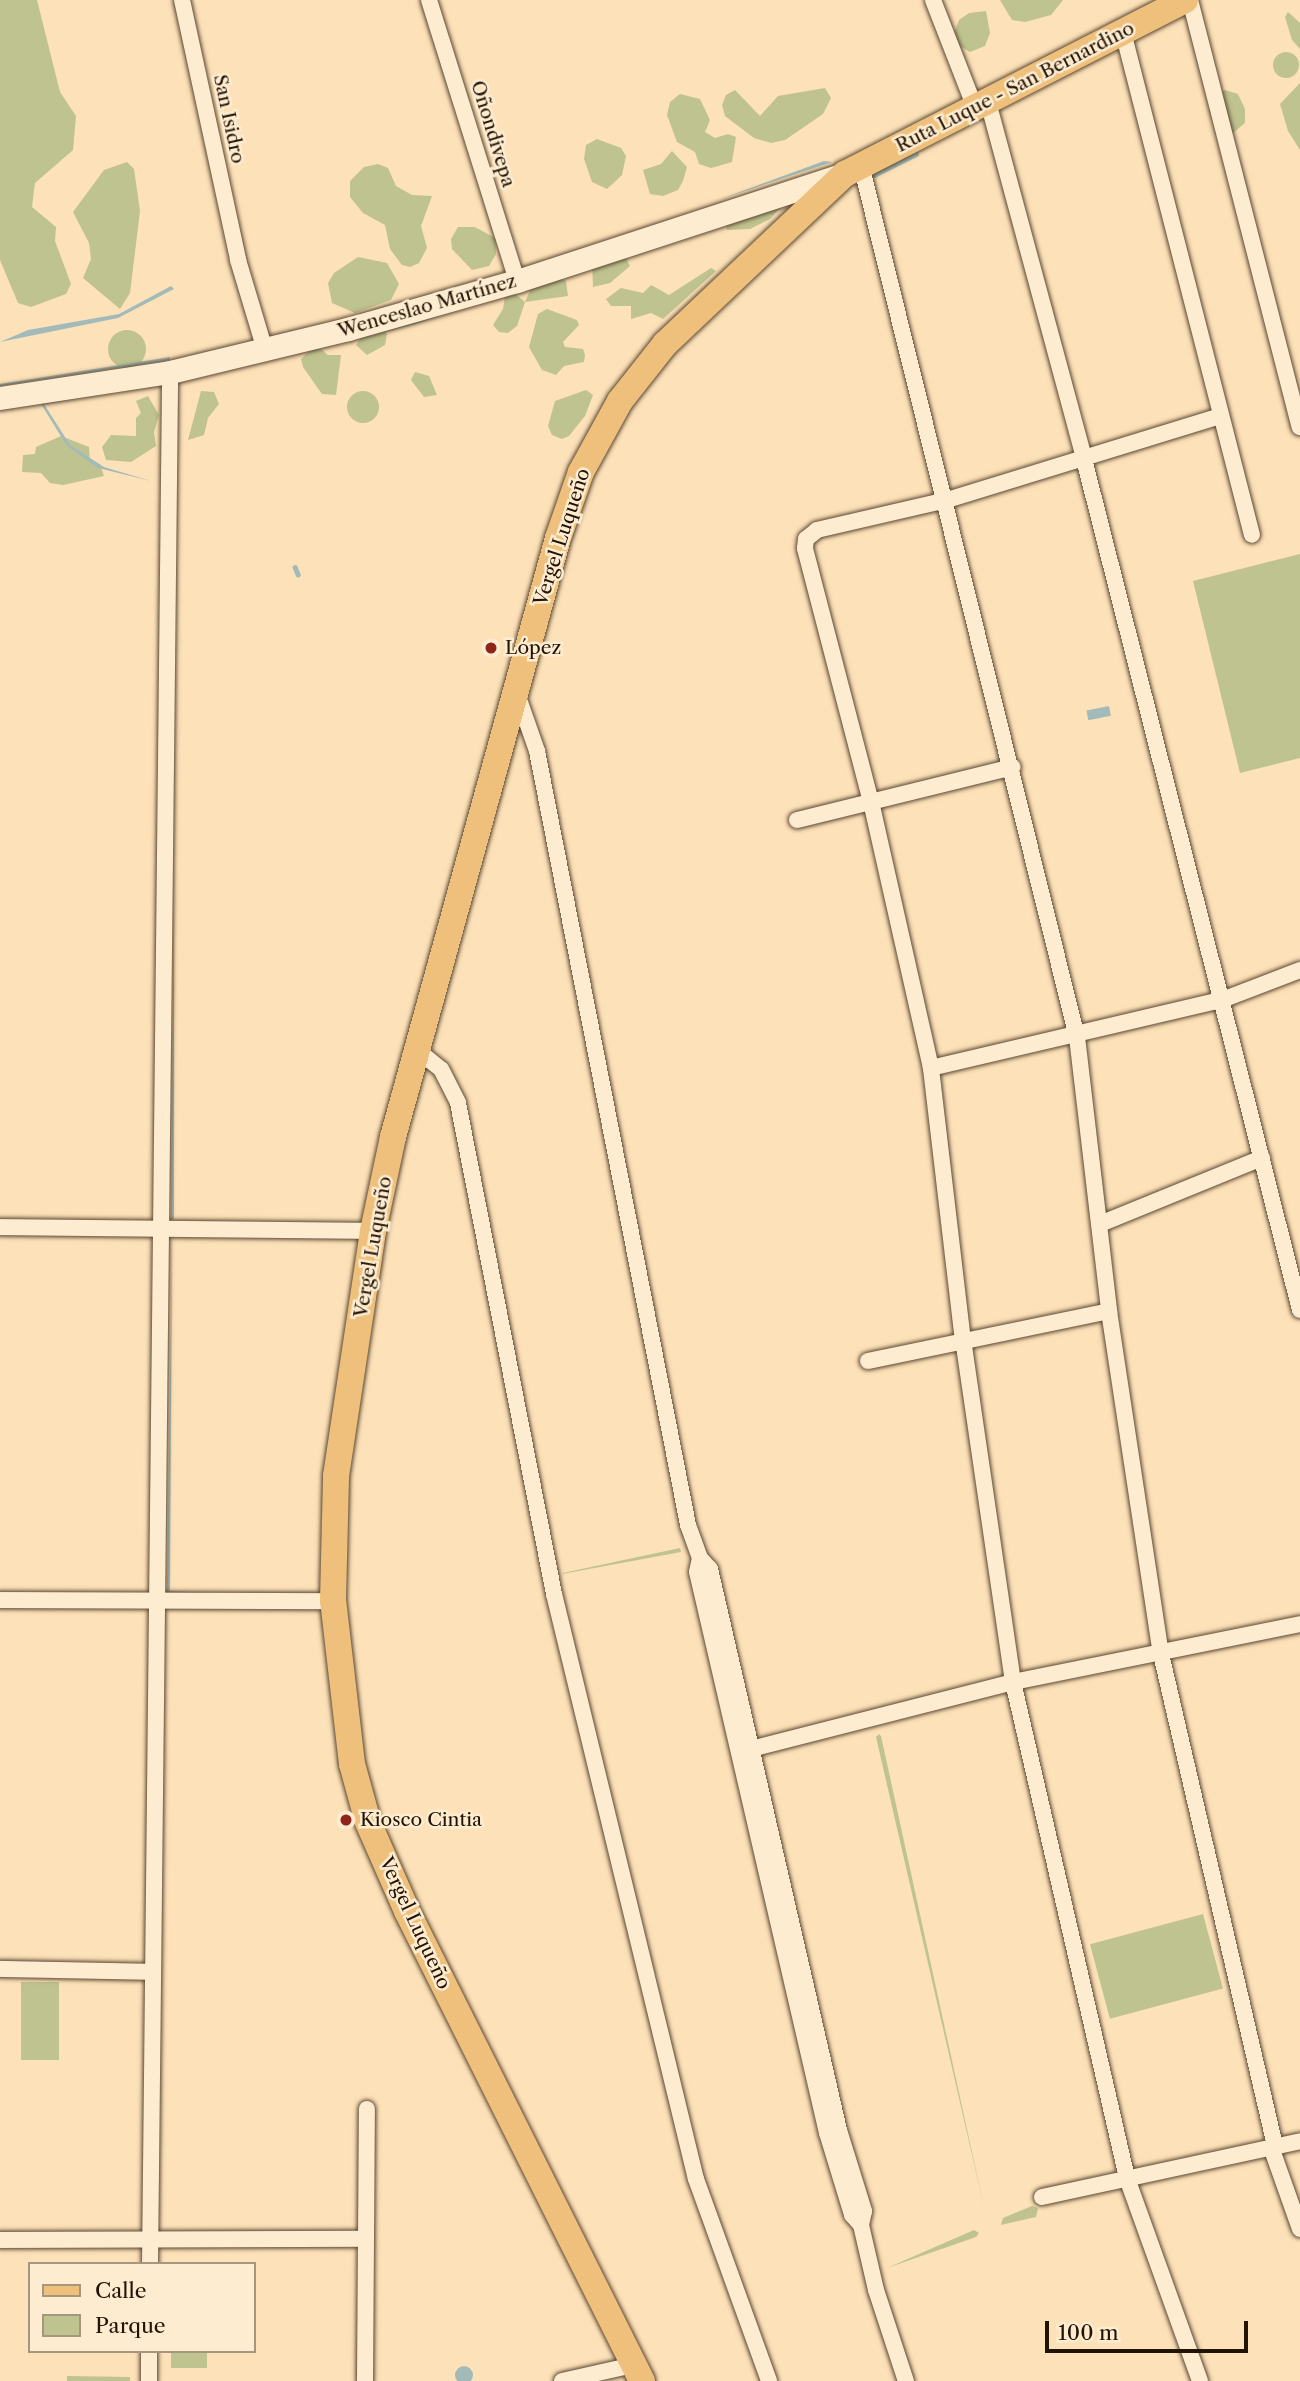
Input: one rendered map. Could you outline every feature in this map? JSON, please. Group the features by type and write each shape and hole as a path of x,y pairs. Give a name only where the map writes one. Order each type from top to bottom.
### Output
{"main road":[{"name":"Ruta Luque - San Bernardino","path":"853,169 1187,0"},
{"name":"Wenceslao Martínez","path":"0,398 170,372 265,350 517,281 853,169"},
{"name":"Vergel Luqueño","path":"638,2373 407,1911 369,1822 347,1740 333,1601 336,1476 373,1231 416,1049 516,691 581,472 613,412 665,344 853,169"}],"street":[{"name":"San Isidro","path":"182,0 235,247 265,350"},
{"name":"Oñondivepa","path":"429,0 517,281"},
{"path":"933,0 981,105 1084,459 1262,1158 1294,1259 1300,1310"},
{"path":"1187,0 1300,427"},
{"path":"1123,32 1252,535"},
{"path":"853,169 947,500 1077,1037 1109,1311 1161,1654 1273,2147 1300,2229"},
{"path":"150,2262 170,372"},
{"path":"1200,2381 1128,2178 1013,1682 963,1342 931,1068 871,802 806,539 817,530 947,500 1220,416"},
{"path":"516,691 537,751 685,1511 700,1558 710,1569 745,1751 839,2127 864,2211 861,2225 876,2290 906,2381"},
{"path":"797,820 1013,767"},
{"path":"931,1068 1077,1037 1222,1000 1300,970"},
{"path":"416,1049 441,1069 458,1103 554,1594 696,2179 769,2381"},
{"path":"1100,1224 1262,1158"},
{"path":"0,1227 373,1231"},
{"path":"867,1361 1109,1311"},
{"path":"0,1600 333,1601"},
{"path":"745,1751 1013,1682 1300,1624"},
{"path":"0,1969 152,1972"},
{"path":"365,2381 367,2109"},
{"path":"1042,2197 1300,2141"},
{"path":"0,2240 366,2239"},
{"path":"149,2353 149,2381"},
{"path":"562,2381 638,2373"}],"green space":[{"path":"0,0 37,0 60,92 76,116 73,150 35,183 32,207 56,227 55,241 71,284 66,294 31,307 18,303 0,260"},
{"path":"1000,0 1063,0 1051,15 1025,22 1012,20"},
{"path":"986,11 990,33 985,46 970,52 958,45 954,33 959,20 969,13"},
{"path":"1288,12 1300,23 1300,49 1292,40 1285,17"},
{"path":"1286,52 1295,56 1299,65 1295,74 1286,78 1277,74 1273,65 1277,56"},
{"path":"1300,83 1300,150 1288,131 1280,104"},
{"path":"825,88 831,98 823,114 785,140 771,143 754,138 725,116 722,105 726,95 735,90 760,116 778,96"},
{"path":"1225,90 1238,94 1245,109 1245,123 1227,138 1209,111 1215,96"},
{"path":"680,94 700,99 710,120 705,132 715,138 728,134 736,137 732,162 711,168 699,164 695,152 677,142 667,115 670,102"},
{"path":"597,139 621,148 626,156 622,175 607,189 592,182 584,159 586,145"},
{"path":"672,151 687,167 683,181 678,190 663,196 650,194 643,170 661,164"},
{"path":"127,162 134,169 140,211 130,293 120,309 83,278 91,259 89,243 73,212 104,170"},
{"path":"378,164 388,168 396,186 412,195 432,196 421,226 427,248 419,263 410,267 402,265 390,249 385,225 363,213 350,197 350,181 364,167"},
{"path":"782,206 770,219 750,229 727,230 726,224"},
{"path":"458,227 475,227 495,238 496,254 489,266 472,270 452,249 451,239"},
{"path":"625,256 630,266 610,283 593,287 592,264"},
{"path":"358,257 387,263 399,284 391,300 355,313 332,303 328,283 334,273"},
{"path":"711,268 716,271 663,319 651,313 631,319 631,306 611,306 606,299 621,288 643,293 651,285 669,295"},
{"path":"556,277 566,281 568,296 525,302 533,284"},
{"path":"513,292 525,302 517,326 508,333 499,332 493,325 503,309 505,296"},
{"path":"547,309 577,320 579,325 563,342 565,347 583,349 585,355 584,362 564,366 556,375 542,370 529,347 538,314"},
{"path":"381,327 387,334 385,345 367,355 356,345 367,328"},
{"path":"127,330 141,335 146,349 141,363 127,368 113,363 108,349 113,335"},
{"path":"321,349 328,355 341,355 336,395 322,394 303,367 301,359 310,350"},
{"path":"415,372 429,376 437,395 424,397 411,380"},
{"path":"586,390 593,395 585,416 569,436 562,439 552,435 548,426 555,401"},
{"path":"201,391 214,392 219,404 208,418 204,435 188,440"},
{"path":"363,391 374,396 379,407 374,418 363,423 352,418 347,407 352,396"},
{"path":"148,396 159,415 154,432 156,446 131,462 106,460 102,447 111,435 136,436 136,418 141,413 136,401"},
{"path":"61,436 89,447 90,462 100,465 104,476 63,485 50,483 41,473 22,472 23,455 35,454 36,447"},
{"path":"1300,554 1300,758 1240,773 1193,581"},
{"path":"680,1548 681,1552 562,1574 563,1573"},
{"path":"879,1734 881,1736 984,2207 876,1737"},
{"path":"1203,1914 1223,1988 1110,2019 1090,1944"},
{"path":"21,1982 59,1982 59,2060 21,2060"},
{"path":"1032,2206 1038,2208 1036,2217 1001,2225 1003,2218"},
{"path":"974,2230 979,2233 976,2237 887,2268"},
{"path":"171,2353 207,2353 207,2368 171,2368"},
{"path":"67,2376 130,2377 130,2381 67,2381"}],"water":[{"path":"824,161 832,162 718,200"},
{"path":"171,286 174,289 118,318 0,342 28,330 119,314"},
{"path":"457,310 416,324 265,361 415,323"},
{"path":"170,357 170,360 0,386 0,384"},
{"path":"159,384 44,404 70,445 104,467 151,481 98,468 67,446 41,404 4,410"},
{"path":"1109,706 1111,716 1088,720 1086,710"},
{"path":"174,873 174,1219 171,1219"},
{"path":"172,1238 170,1591 239,1594 167,1594"},
{"path":"464,2366 472,2372 468,2382 460,2382 455,2375 458,2369"}],"waterway":[{"path":"874,175 916,154"},
{"path":"295,567 298,574"}],"place":[{"name":"López","path":"491,648"},
{"name":"Kiosco Cintia","path":"346,1820"}]}
